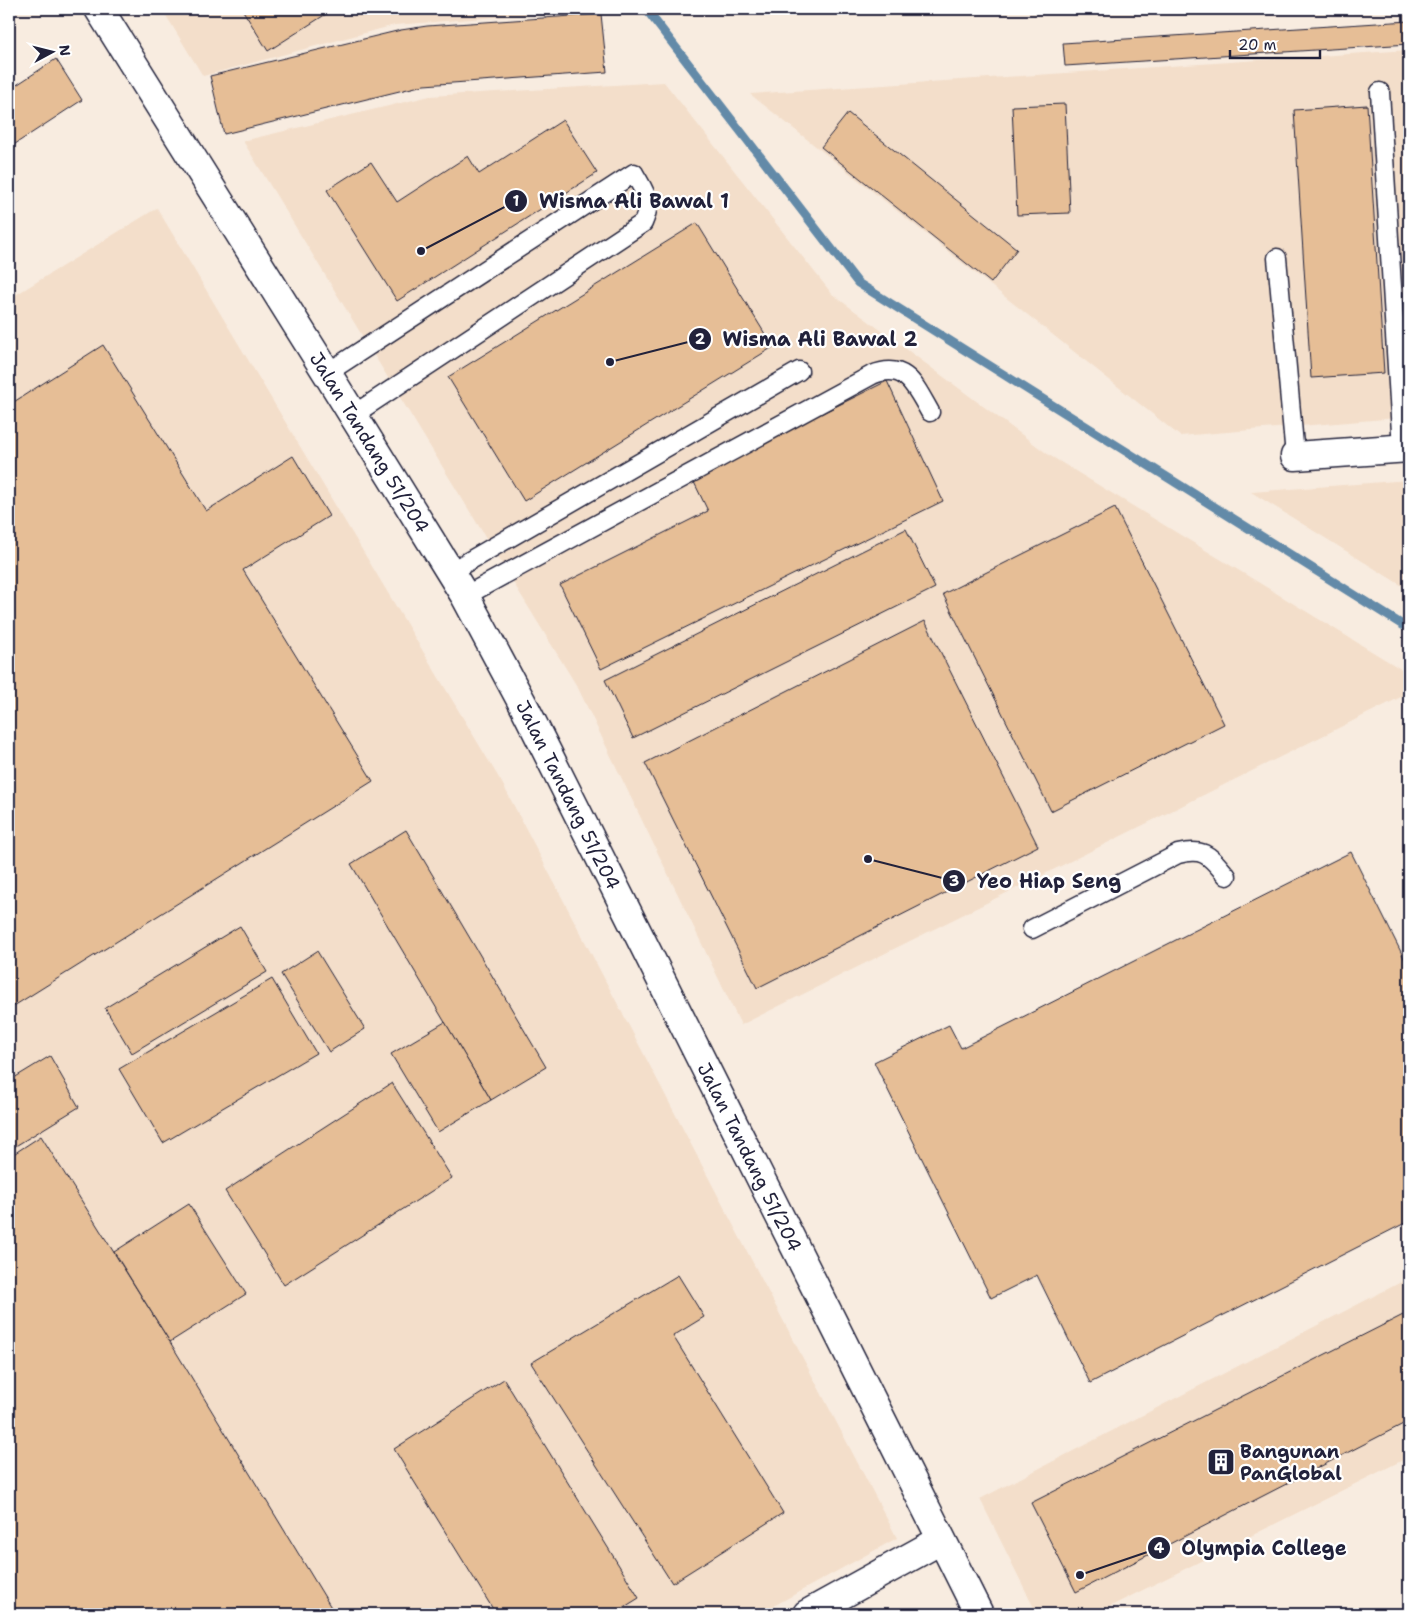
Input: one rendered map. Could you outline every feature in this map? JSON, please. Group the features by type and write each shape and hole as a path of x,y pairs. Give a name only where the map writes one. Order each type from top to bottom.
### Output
{"street":[{"name":"Jalan Tandang 51/204","path":"99,9 465,596 534,726 979,1614"},
{"path":"1295,456 1406,448"},
{"path":"807,1614 941,1540"}],"lane":[{"path":"1380,92 1406,448"},
{"path":"327,373 634,173 648,200 648,212 643,223 353,415"},
{"path":"1277,258 1295,456"},
{"path":"465,596 883,370 895,371 906,376 930,412"},
{"path":"450,572 799,371"},
{"path":"1032,928 1178,854 1190,851 1202,853 1212,858 1227,876"}],"shaded area":[{"path":"162,9 601,9 395,25 203,76"},
{"path":"1409,50 1409,417 1180,436 750,94"},
{"path":"664,82 832,294 1049,455 1409,674 1409,693 741,1025 578,688 243,141 430,96"},
{"path":"157,208 502,783 897,1538 759,1614 9,1614 9,299"},
{"path":"1409,480 1409,590 1251,492 1252,492"},
{"path":"1409,1278 1409,1457 1095,1614 1037,1614 980,1499"}],"building":[{"path":"242,9 334,9 268,51"},
{"path":"601,14 607,72 424,85 224,134 210,76 401,30 427,26"},
{"path":"1409,21 1409,44 1065,66 1063,43"},
{"path":"56,59 82,100 9,148 9,90"},
{"path":"1065,104 1070,213 1017,215 1012,106"},
{"path":"1367,105 1384,373 1311,378 1294,110"},
{"path":"848,113 1017,249 991,283 821,147"},
{"path":"563,120 597,173 397,301 327,190 371,162 397,202 468,156 479,174"},
{"path":"697,223 773,347 524,501 448,377"},
{"path":"103,345 206,511 293,456 329,516 243,570 373,781 9,1009 9,405"},
{"path":"887,381 943,501 601,669 560,585 708,511 692,478"},
{"path":"1115,508 1224,724 1051,811 943,594"},
{"path":"906,529 935,588 633,738 605,680"},
{"path":"925,621 1038,846 757,988 645,763"},
{"path":"406,830 546,1067 491,1100 351,864"},
{"path":"1351,852 1409,968 1409,1221 1090,1383 1037,1275 991,1298 874,1062 949,1025 961,1048"},
{"path":"240,926 267,972 132,1053 105,1008"},
{"path":"317,951 365,1029 329,1052 281,974"},
{"path":"272,979 316,1053 163,1143 119,1069"},
{"path":"445,1022 491,1100 438,1132 391,1054"},
{"path":"50,1056 79,1107 9,1150 9,1081"},
{"path":"392,1083 452,1178 284,1285 225,1191"},
{"path":"41,1136 170,1342 335,1614 9,1614 9,1157"},
{"path":"189,1204 246,1294 170,1342 114,1252"},
{"path":"678,1275 704,1317 673,1336 783,1513 672,1583 531,1363"},
{"name":"Bangunan PanGlobal","path":"1409,1312 1409,1421 1076,1592 1031,1503"},
{"path":"504,1379 639,1598 613,1614 496,1614 394,1449"}],"waterway":[{"path":"646,9 858,283 1409,629"}],"place":[{"name":"Wisma Ali Bawal 1","path":"421,251"},
{"name":"Wisma Ali Bawal 2","path":"610,362"},
{"name":"Yeo Hiap Seng","path":"868,859"},
{"name":"Bangunan PanGlobal","path":"1221,1462"},
{"name":"Olympia College","path":"1080,1575"}]}
